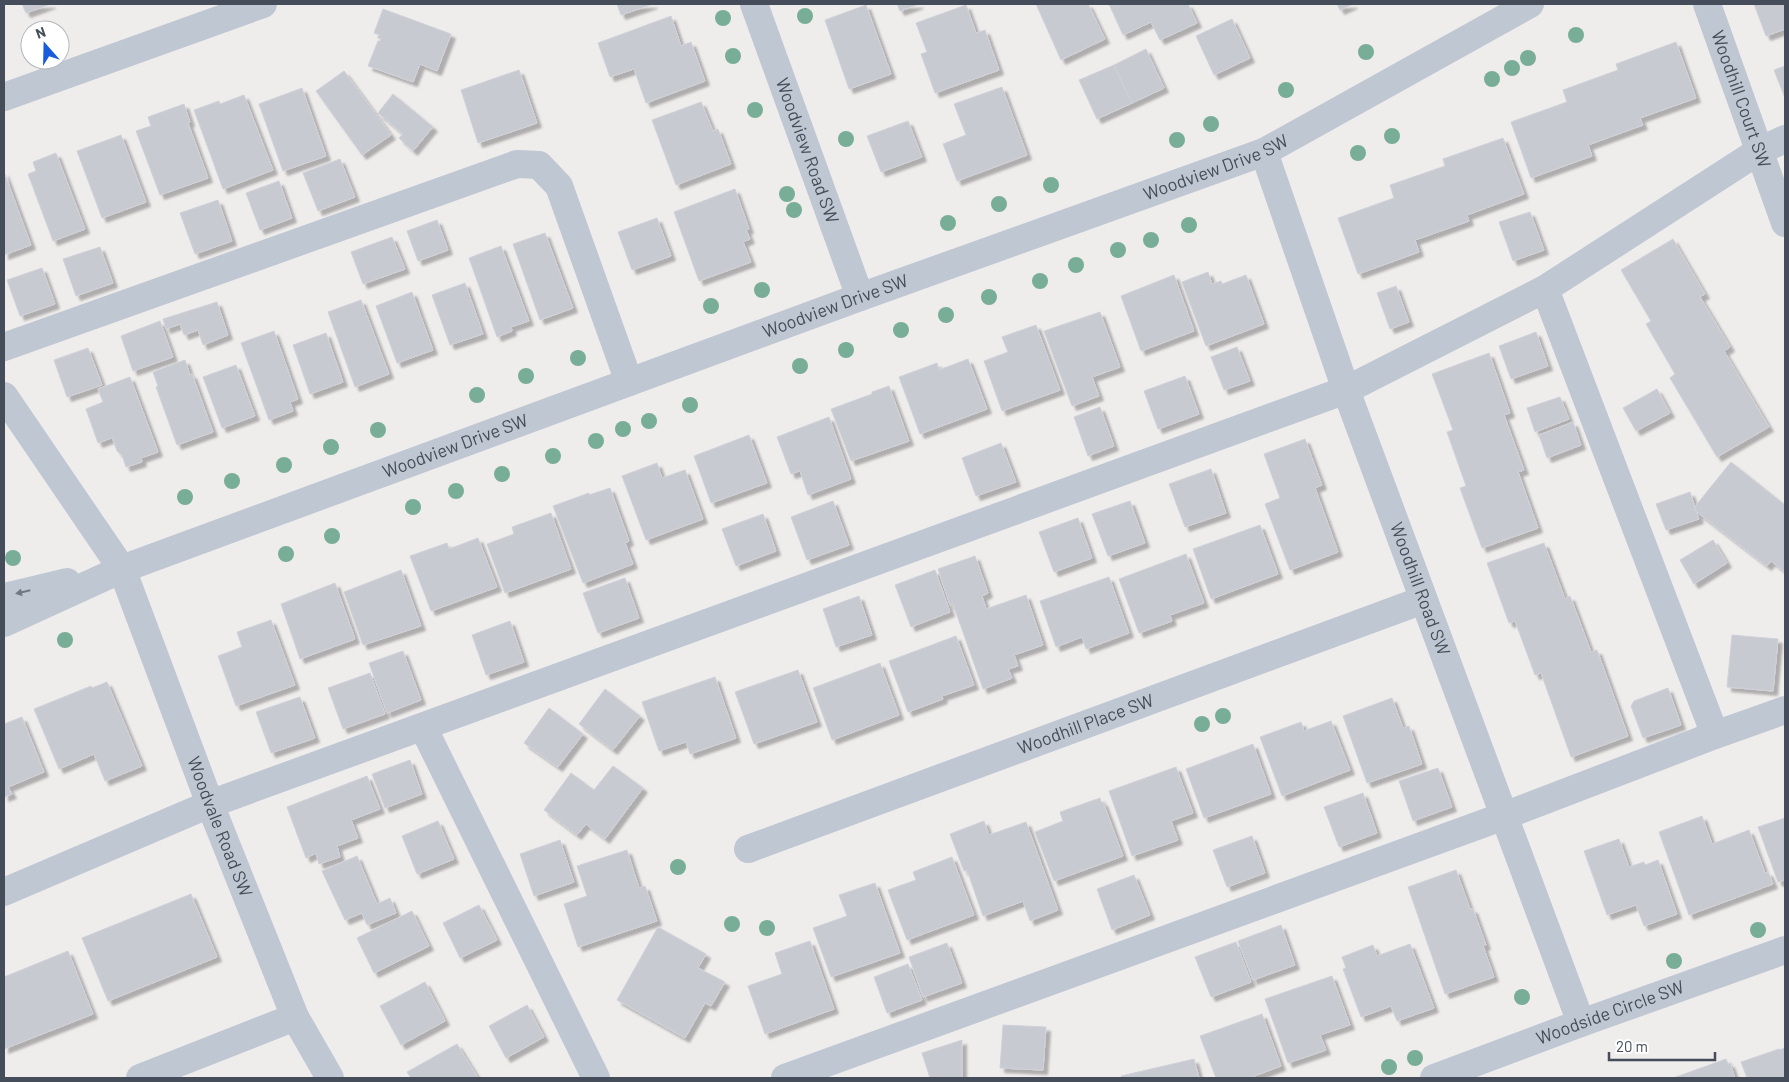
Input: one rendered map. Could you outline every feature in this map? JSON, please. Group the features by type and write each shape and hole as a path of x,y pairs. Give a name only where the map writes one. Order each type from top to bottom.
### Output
{"street":[{"path":"4,98 263,4"},
{"name":"Woodview Road SW","path":"754,4 860,297"},
{"name":"Woodview Drive SW","path":"4,623 122,569 860,297 1264,152 1530,4"},
{"name":"Woodhill Court SW","path":"1707,4 1785,223"},
{"path":"4,892 210,804 1346,390 1545,289 1759,151 1785,139"},
{"name":"Woodhill Road SW","path":"1264,152 1346,390 1581,1023"},
{"path":"4,347 517,164 539,165 559,186 629,382"},
{"path":"1545,289 1715,735"},
{"name":"Woodvale Road SW","path":"4,396 122,569 210,804 295,1017 330,1078"},
{"name":"Woodview Drive SW","path":"4,597 122,569"},
{"name":"Woodhill Place SW","path":"748,849 1423,600"},
{"path":"785,1078 1504,816 1785,710"},
{"path":"423,727 596,1078"},
{"name":"Woodside Circle SW","path":"1434,1078 1785,950"},
{"path":"140,1078 295,1017"}],"building":[{"path":"22,4 51,4 26,13"},
{"path":"617,4 653,4 621,15"},
{"path":"897,4 919,4 900,11"},
{"path":"1036,4 1088,4 1105,39 1061,60"},
{"path":"1109,4 1188,4 1197,23 1160,40 1151,22 1123,35"},
{"path":"1337,4 1353,4 1340,10"},
{"path":"1754,4 1785,4 1785,29 1766,36"},
{"path":"866,5 891,74 849,89 825,20"},
{"path":"966,5 976,33 985,30 999,70 935,93 921,54 927,52 916,23"},
{"path":"383,9 451,34 437,71 420,64 413,82 368,66 378,41 380,41 382,36 374,33"},
{"path":"671,16 681,46 691,42 705,81 646,103 634,69 610,77 598,43"},
{"path":"1232,19 1250,58 1214,75 1196,36"},
{"path":"1676,42 1696,98 1640,118 1643,125 1588,145 1592,156 1531,178 1511,122 1567,102 1563,90 1618,70 1616,64"},
{"path":"1146,49 1164,88 1132,103 1114,65"},
{"path":"1114,65 1132,103 1097,119 1079,80"},
{"path":"1785,66 1785,98 1774,70"},
{"path":"519,70 537,123 478,143 461,90"},
{"path":"344,71 391,135 362,155 316,91"},
{"path":"1002,87 1027,155 957,181 943,144 966,135 954,104"},
{"path":"302,88 326,156 283,171 259,104"},
{"path":"393,94 433,127 413,151 399,138 403,134 378,113"},
{"path":"244,95 273,170 223,189 194,110 219,101 220,104"},
{"path":"701,102 713,131 718,129 731,164 676,185 652,120"},
{"path":"184,104 190,122 188,123 208,178 160,195 136,131 151,126 148,117"},
{"path":"908,121 922,157 881,172 867,136"},
{"path":"121,135 146,202 102,218 77,151"},
{"path":"1503,138 1524,194 1467,215 1469,221 1415,240 1419,252 1358,274 1338,218 1394,198 1390,185 1445,166 1443,159"},
{"path":"56,153 85,229 53,241 28,174 36,171 33,162"},
{"path":"340,159 355,197 318,211 303,173"},
{"path":"4,172 31,245 4,255"},
{"path":"279,181 292,218 260,230 246,193"},
{"path":"735,189 749,229 746,230 750,239 743,242 751,262 699,281 674,212"},
{"path":"218,200 232,241 195,254 180,213"},
{"path":"1530,212 1544,250 1513,261 1499,222"},
{"path":"657,218 671,256 632,270 618,232"},
{"path":"437,220 448,250 418,261 407,231"},
{"path":"545,233 573,308 540,320 513,244"},
{"path":"392,237 405,269 363,284 351,252"},
{"path":"1673,239 1705,294 1700,297 1730,347 1724,351 1769,427 1717,457 1670,378 1675,374 1646,324 1651,321 1621,270"},
{"path":"501,246 529,321 511,327 512,331 497,337 469,258"},
{"path":"100,247 113,283 76,296 63,259"},
{"path":"42,268 55,304 20,316 7,280"},
{"path":"1208,272 1212,284 1221,281 1222,284 1246,275 1264,324 1206,346 1182,282"},
{"path":"1174,275 1194,331 1141,351 1121,296"},
{"path":"465,283 483,334 450,345 432,295"},
{"path":"1396,286 1409,322 1390,329 1377,293"},
{"path":"412,292 433,350 397,363 376,306"},
{"path":"361,300 389,374 355,387 328,312"},
{"path":"217,302 228,335 203,345 198,330 184,335 180,324 166,329 163,319"},
{"path":"1100,312 1120,367 1092,377 1099,396 1072,406 1044,331"},
{"path":"160,321 173,357 133,371 121,336"},
{"path":"1036,325 1060,390 1002,411 984,361 1008,352 1002,337"},
{"path":"274,331 298,399 290,402 293,411 269,420 241,343"},
{"path":"1536,332 1548,366 1511,379 1499,346"},
{"path":"326,333 343,382 310,394 293,345"},
{"path":"1237,347 1250,381 1224,390 1211,357"},
{"path":"88,348 102,385 67,397 54,360"},
{"path":"1489,353 1510,413 1504,415 1524,470 1518,472 1538,528 1482,548 1460,488 1466,486 1447,432 1453,430 1432,374"},
{"path":"968,359 987,409 920,434 899,377 937,363 939,370"},
{"path":"185,360 213,432 177,445 156,387 158,386 153,372"},
{"path":"236,365 255,416 222,428 203,377"},
{"path":"1185,376 1199,414 1158,429 1144,391"},
{"path":"130,377 158,452 141,458 142,462 126,467 122,455 117,451 113,440 114,437 98,443 86,409 103,402 98,389"},
{"path":"889,386 909,441 851,461 831,409"},
{"path":"1657,389 1670,413 1636,431 1623,408"},
{"path":"1560,397 1569,419 1535,432 1527,408"},
{"path":"1100,407 1114,446 1088,456 1074,417"},
{"path":"829,417 851,479 808,495 800,471 791,474 777,437"},
{"path":"1573,422 1581,445 1547,458 1539,435"},
{"path":"749,435 767,483 711,503 694,456"},
{"path":"1305,439 1322,485 1315,488 1338,552 1290,570 1265,504 1280,498 1264,454"},
{"path":"1001,443 1016,482 976,496 962,458"},
{"path":"1731,462 1785,505 1785,572 1771,561 1767,566 1693,509"},
{"path":"657,463 662,478 685,470 703,519 646,540 622,476"},
{"path":"1211,469 1226,513 1185,527 1169,484"},
{"path":"610,488 629,541 625,543 633,564 583,583 553,506 589,493 589,495"},
{"path":"1690,492 1699,519 1666,530 1656,504"},
{"path":"833,501 849,545 807,560 791,517"},
{"path":"1130,501 1145,543 1108,556 1092,514"},
{"path":"551,513 571,569 505,593 487,544 514,534 512,527"},
{"path":"763,514 776,551 736,566 722,529"},
{"path":"1078,518 1092,558 1054,572 1039,532"},
{"path":"1260,525 1278,574 1211,599 1193,549"},
{"path":"478,538 497,587 431,611 410,556 447,543 449,549"},
{"path":"1713,540 1727,563 1694,584 1680,560"},
{"path":"1544,543 1565,599 1570,596 1591,652 1597,650 1628,736 1571,757 1541,673 1535,675 1515,621 1509,623 1487,563"},
{"path":"1186,554 1204,603 1170,615 1172,621 1139,633 1119,579"},
{"path":"975,556 988,593 982,596 986,609 1026,595 1043,645 1014,655 1018,666 1008,669 1012,678 983,689 953,604 950,605 938,569"},
{"path":"401,570 421,626 363,645 344,592"},
{"path":"935,570 950,612 911,627 895,585"},
{"path":"1109,577 1129,633 1086,649 1082,637 1056,647 1040,601"},
{"path":"625,578 639,618 598,633 583,593"},
{"path":"335,583 355,639 300,659 281,604"},
{"path":"859,596 872,635 836,647 823,609"},
{"path":"271,620 295,685 236,706 218,656 242,647 237,632"},
{"path":"510,621 524,662 486,675 472,635"},
{"path":"1732,635 1778,639 1773,691 1727,687"},
{"path":"956,636 974,685 942,696 943,699 908,712 889,661"},
{"path":"403,651 421,700 387,713 369,663"},
{"path":"880,663 899,715 832,740 813,688"},
{"path":"798,670 817,722 754,744 735,692"},
{"path":"370,673 385,714 343,729 328,688"},
{"path":"715,677 736,738 690,754 686,742 659,751 642,702"},
{"path":"107,682 142,766 105,781 94,754 59,769 34,709 91,686 92,688"},
{"path":"1668,688 1681,725 1643,738 1631,706 1634,701"},
{"path":"605,689 640,716 613,750 579,724"},
{"path":"300,697 315,738 271,753 256,712"},
{"path":"1392,698 1403,728 1409,726 1422,764 1367,783 1343,716"},
{"path":"549,708 583,734 558,767 524,743"},
{"path":"22,717 44,772 8,787 12,794 4,797 4,724"},
{"path":"1331,721 1350,770 1282,796 1260,737 1301,722 1304,731"},
{"path":"1253,744 1271,794 1204,818 1186,769"},
{"path":"410,760 422,794 385,808 372,774"},
{"path":"613,766 643,788 605,839 586,824 577,835 544,810 571,773 594,790"},
{"path":"1176,767 1193,813 1171,821 1178,840 1132,856 1109,791"},
{"path":"1438,768 1452,807 1413,821 1399,781"},
{"path":"367,776 380,809 351,820 358,838 337,846 340,857 319,864 316,853 306,858 287,807"},
{"path":"1363,793 1377,833 1339,847 1324,807"},
{"path":"1100,798 1123,856 1054,881 1035,832 1063,821 1060,812"},
{"path":"1702,816 1712,844 1749,830 1765,873 1768,872 1773,884 1689,915 1659,832"},
{"path":"1785,818 1785,880 1778,882 1758,827"},
{"path":"438,821 454,859 417,874 402,836"},
{"path":"984,821 989,835 1026,822 1058,910 1030,921 1023,901 983,916 967,870 964,871 950,834"},
{"path":"1252,836 1265,873 1227,887 1213,850"},
{"path":"1619,839 1629,867 1644,862 1645,865 1658,860 1677,914 1644,926 1636,905 1607,915 1584,851"},
{"path":"560,840 574,882 534,896 520,854"},
{"path":"627,850 639,888 645,886 657,921 578,947 564,904 587,896 577,866"},
{"path":"357,856 377,904 390,898 396,913 367,925 362,913 345,920 322,871"},
{"path":"952,857 974,915 907,940 888,890 916,880 913,872"},
{"path":"1456,870 1486,945 1483,946 1494,977 1445,994 1408,887"},
{"path":"1134,875 1150,915 1112,930 1097,889"},
{"path":"875,883 900,953 831,977 813,928 847,916 839,895"},
{"path":"191,894 217,957 108,1001 82,938"},
{"path":"479,905 497,940 460,958 443,923"},
{"path":"412,911 429,946 374,973 357,938"},
{"path":"1281,925 1295,965 1253,980 1238,941"},
{"path":"658,927 706,954 698,968 725,982 711,1006 705,1003 685,1038 617,1000"},
{"path":"810,941 834,1009 765,1034 748,986 782,974 775,953"},
{"path":"1236,942 1251,982 1211,997 1195,957"},
{"path":"947,943 962,983 923,997 909,957"},
{"path":"1410,944 1434,1008 1397,1021 1391,1006 1361,1017 1343,969 1346,968 1342,957 1373,945 1377,956"},
{"path":"68,951 93,1014 4,1049 4,977"},
{"path":"908,964 922,1000 887,1013 874,977"},
{"path":"1332,976 1350,1025 1320,1035 1326,1050 1288,1063 1265,999"},
{"path":"425,982 445,1021 401,1045 380,1006"},
{"path":"527,1005 544,1037 506,1058 489,1026"},
{"path":"1262,1014 1281,1066 1249,1078 1216,1078 1200,1036"},
{"path":"1003,1025 1046,1027 1043,1070 1000,1068"},
{"path":"962,1040 962,1078 930,1078 922,1053"},
{"path":"457,1044 478,1078 411,1078 407,1072"},
{"path":"1785,1048 1785,1078 1747,1078 1741,1062"},
{"path":"1194,1059 1199,1078 1122,1078 1121,1076"},
{"path":"1726,1059 1728,1064 1730,1063 1735,1078 1673,1078"}]}
